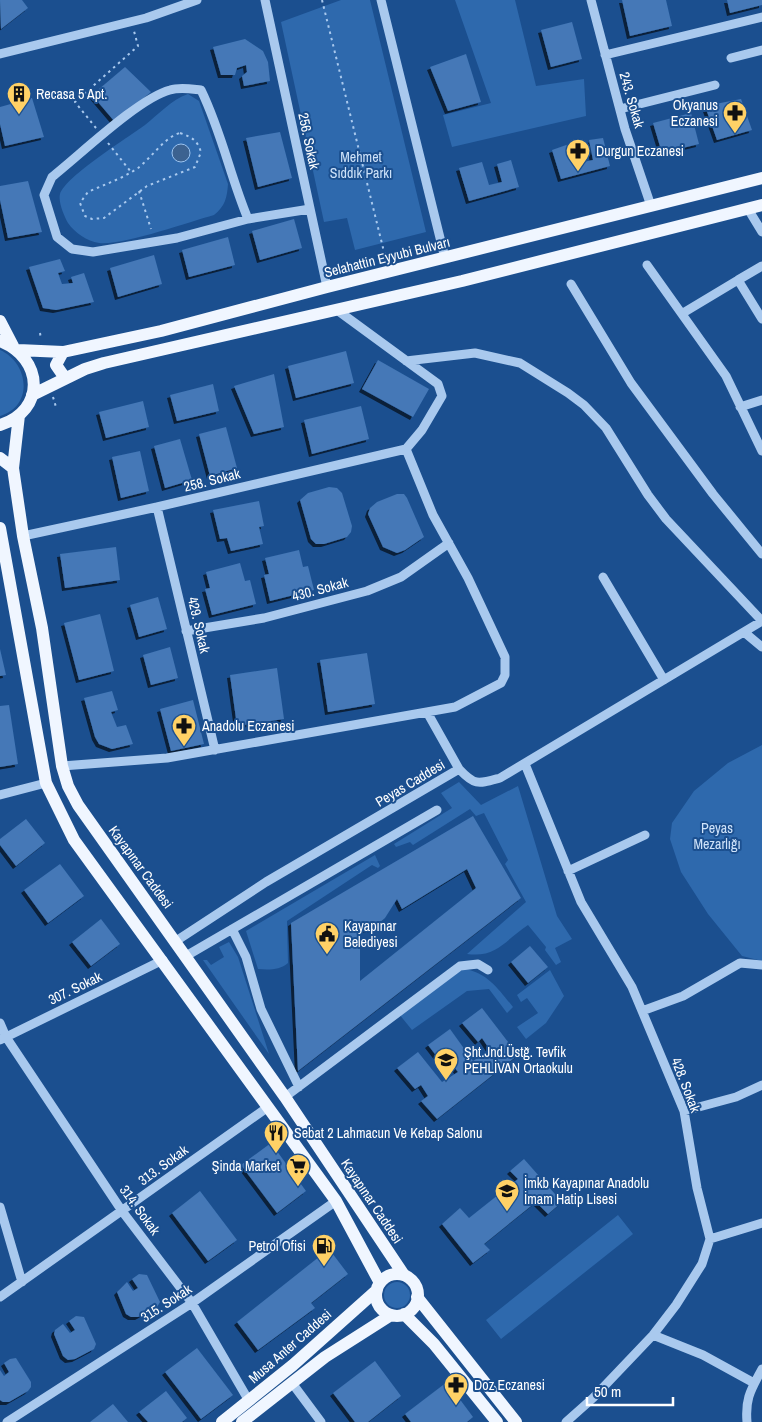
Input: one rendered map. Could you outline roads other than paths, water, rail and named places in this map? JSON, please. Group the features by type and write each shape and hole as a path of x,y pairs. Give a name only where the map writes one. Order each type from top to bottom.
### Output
{"main road":[{"name":"Selahattin Eyyubi Bulvarı","path":"0,341 16,348 63,352 161,331 327,287 762,178"},
{"path":"32,395 65,378 104,363 462,281 762,205"},
{"path":"0,321 32,370 34,382 32,395 19,415 0,424"},
{"path":"63,352 56,365 65,378"},
{"name":"Kayapınar Caddesi","path":"19,415 13,468 23,536 42,628 62,766 68,786 78,805 285,1097 404,1275"},
{"path":"0,458 13,468"},
{"path":"0,528 46,783 74,840 163,960 336,1202 378,1286 377,1302 380,1308 398,1315 434,1344 497,1422"},
{"path":"378,1286 390,1275 404,1275 414,1284 418,1296 516,1422"},
{"name":"Musa Anter Caddesi","path":"222,1422 249,1401 378,1286"},
{"path":"398,1315 413,1307 418,1296"},
{"name":"Musa Anter Caddesi","path":"242,1422 325,1357 398,1315"}],"street":[{"path":"0,54 132,21 197,0"},
{"name":"256. Sokak","path":"265,0 327,287"},
{"path":"381,0 445,258"},
{"name":"243. Sokak","path":"591,0 620,109 652,206"},
{"path":"605,55 762,17"},
{"path":"731,58 762,50"},
{"path":"620,109 716,85"},
{"path":"248,219 237,193 232,169 201,90 187,88 170,90 146,101 52,177 44,195 57,237 72,249 93,252 177,238 248,219 310,209"},
{"path":"748,209 762,232"},
{"path":"647,265 726,376 762,451"},
{"path":"683,313 762,266"},
{"path":"738,280 762,319"},
{"path":"571,284 637,391 713,494 762,554"},
{"path":"62,766 167,758 455,707 501,683 506,675 505,657 468,578 433,515 406,449 422,430 442,396 438,384 433,378 406,361 337,310"},
{"path":"406,361 475,353 520,363 568,393 584,405 606,428 648,495 666,518 762,621"},
{"path":"740,408 762,400"},
{"name":"258. Sokak","path":"23,536 406,449"},
{"name":"429. Sokak","path":"157,507 215,750"},
{"name":"430. Sokak","path":"186,631 264,618 367,590 401,578 449,543"},
{"path":"603,577 664,680"},
{"name":"Peyas Caddesi","path":"176,941 266,882 459,770 469,780 479,784 500,778 762,621"},
{"path":"744,632 762,647"},
{"path":"427,712 459,770"},
{"name":"428. Sokak","path":"525,764 581,902 632,987 684,1111 697,1188 710,1239"},
{"path":"0,796 46,783"},
{"path":"186,956 437,810"},
{"path":"568,871 646,835"},
{"path":"232,929 246,958 261,1009 299,1087"},
{"name":"307. Sokak","path":"3,1038 163,960"},
{"path":"642,1011 682,996 740,963 762,965"},
{"path":"285,1097 460,966 478,964 488,970"},
{"name":"314. Sokak","path":"0,1023 3,1038 122,1211 192,1303 249,1401"},
{"path":"684,1111 736,1097 761,1086"},
{"name":"313. Sokak","path":"0,1297 268,1107"},
{"name":"315. Sokak","path":"7,1422 192,1303 336,1202"},
{"path":"0,1207 22,1282"},
{"path":"566,1422 593,1398 653,1335 676,1305 702,1264 710,1239 762,1223"},
{"path":"653,1335 703,1355 754,1383"},
{"path":"747,1422 748,1394 762,1369"},
{"path":"292,1383 321,1422"}],"place":[{"name":"Recasa 5 Apt.","path":"19,115"},
{"name":"Okyanus Eczanesi","path":"735,134"},
{"name":"Durgun Eczanesi","path":"578,172"},
{"name":"Anadolu Eczanesi","path":"184,747"},
{"name":"Kayapınar Belediyesi","path":"327,955"},
{"name":"Şht.Jnd.Üstğ. Tevfik PEHLİVAN Ortaokulu","path":"446,1081"},
{"name":"Sebat 2 Lahmacun Ve Kebap Salonu","path":"276,1154"},
{"name":"Şinda Market","path":"298,1187"},
{"name":"İmkb Kayapınar Anadolu İmam Hatip Lisesi","path":"507,1212"},
{"name":"Petrol Ofisi","path":"324,1267"},
{"name":"Doz Eczanesi","path":"456,1406"}],"park label":[{"name":"Mehmet Sıddık Parkı","path":"361,166"},
{"name":"Peyas Mezarlığı","path":"717,836"}]}
